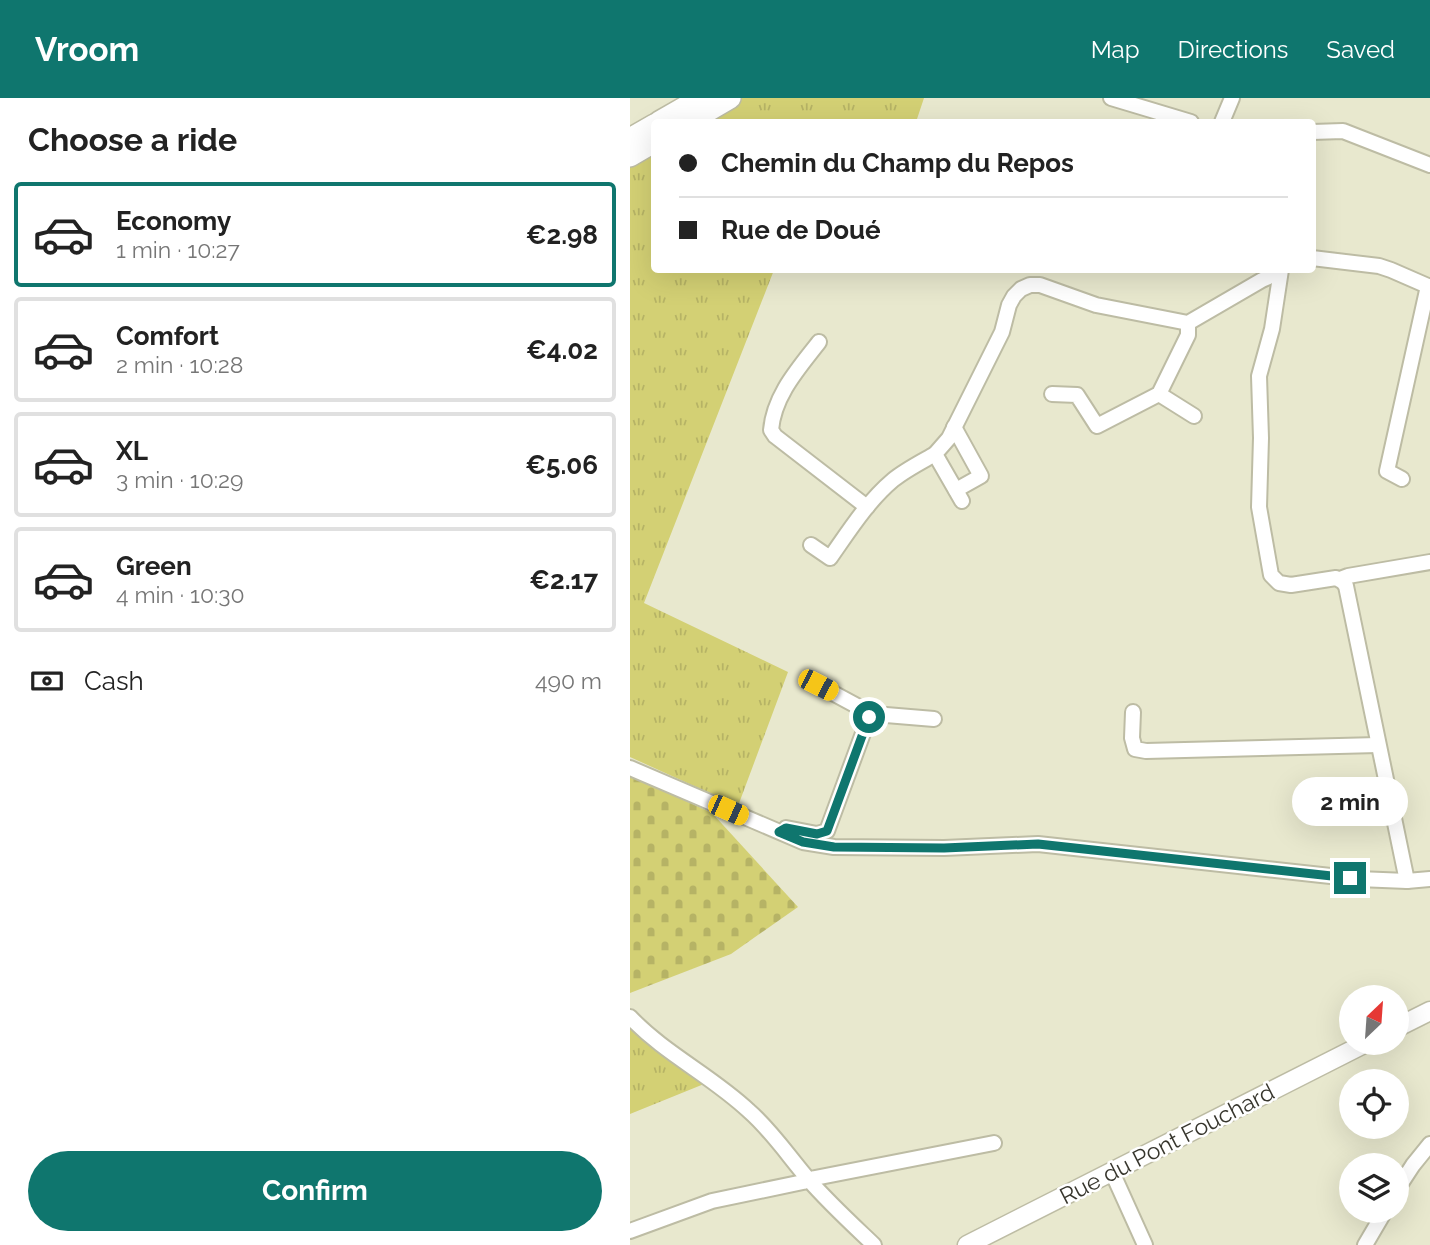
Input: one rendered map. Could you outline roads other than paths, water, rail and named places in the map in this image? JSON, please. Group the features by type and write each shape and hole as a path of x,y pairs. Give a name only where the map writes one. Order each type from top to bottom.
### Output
{"highway":[{"path":"664,119 701,98"},
{"path":"694,119 730,98"},
{"path":"630,139 651,127"},
{"path":"630,156 651,144"}],"main road":[{"path":"1409,1022 1430,1011"},
{"name":"Rue du Pont Fouchard","path":"967,1245 1342,1055"}],"street":[{"path":"1111,98 1156,105 1185,119"},
{"path":"1223,119 1232,98"},
{"path":"1316,132 1343,131 1430,165"},
{"path":"1316,258 1379,266 1429,286 1387,471 1402,479"},
{"path":"811,545 830,558 867,507 894,480 942,447 1002,332 1009,305 1021,289 1040,285 1096,305 1188,323 1278,273"},
{"path":"1281,273 1272,328 1259,376 1259,507 1268,569 1273,579 1291,585 1430,562"},
{"path":"1052,394 1077,394 1097,426 1159,394 1188,335 1188,323"},
{"path":"819,342 785,386 771,423 771,430 775,436 867,507"},
{"path":"1159,394 1194,416"},
{"path":"935,454 959,496 981,476 954,427"},
{"path":"1340,579 1347,590 1406,881"},
{"path":"818,685 858,706 869,717"},
{"path":"1133,712 1132,738 1135,749 1146,751 1378,745"},
{"path":"869,717 886,715 934,719"},
{"path":"779,832 786,828 817,834 827,831 869,717"},
{"path":"630,768 803,842 834,847 944,848 1038,844 1358,879 1430,879"},
{"path":"630,1017 656,1041 725,1090 748,1110 765,1126 838,1212 874,1245"},
{"path":"630,1231 712,1201 994,1143"},
{"path":"1409,1171 1430,1144"},
{"path":"1112,1172 1145,1245"},
{"path":"1365,1245 1378,1223"}]}
